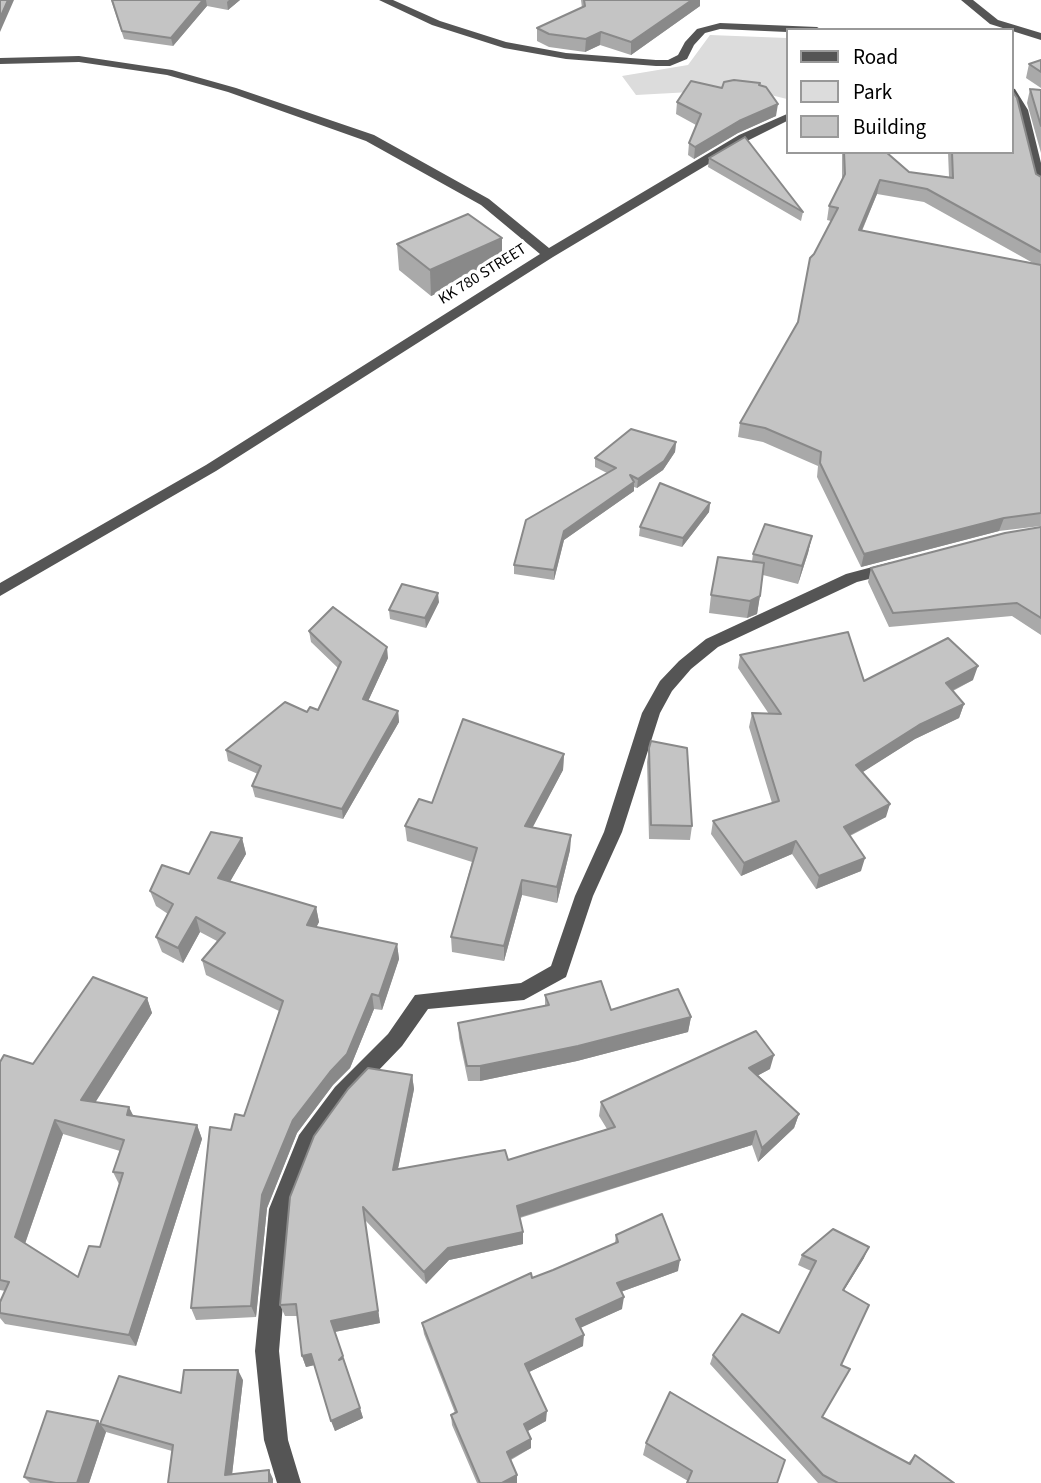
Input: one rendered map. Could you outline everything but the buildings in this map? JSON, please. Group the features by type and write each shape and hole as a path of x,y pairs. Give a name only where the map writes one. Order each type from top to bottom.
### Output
{"street":[{"path":"384,0 436,23 504,45 566,56 656,63 670,63 683,57 689,44 701,31 720,26 786,29"},
{"path":"965,0 975,21"},
{"path":"965,0 993,22 1012,28"},
{"path":"1013,28 1041,37"},
{"name":"KK 780 STREET","path":"0,61 79,60 168,72 232,90 370,138 485,202 548,254 211,468 0,590"},
{"path":"1013,94 1022,110 1041,187"},
{"path":"548,254 744,138 786,117"},
{"path":"289,1483 276,1440 267,1351 280,1209 307,1142 342,1094 395,1040 422,1001 524,991 559,971 584,896 613,832 651,713 666,686 698,652 852,578 906,564"}],"green space":[{"path":"710,35 786,38 786,99 746,89 636,95 622,76 688,65"}]}
